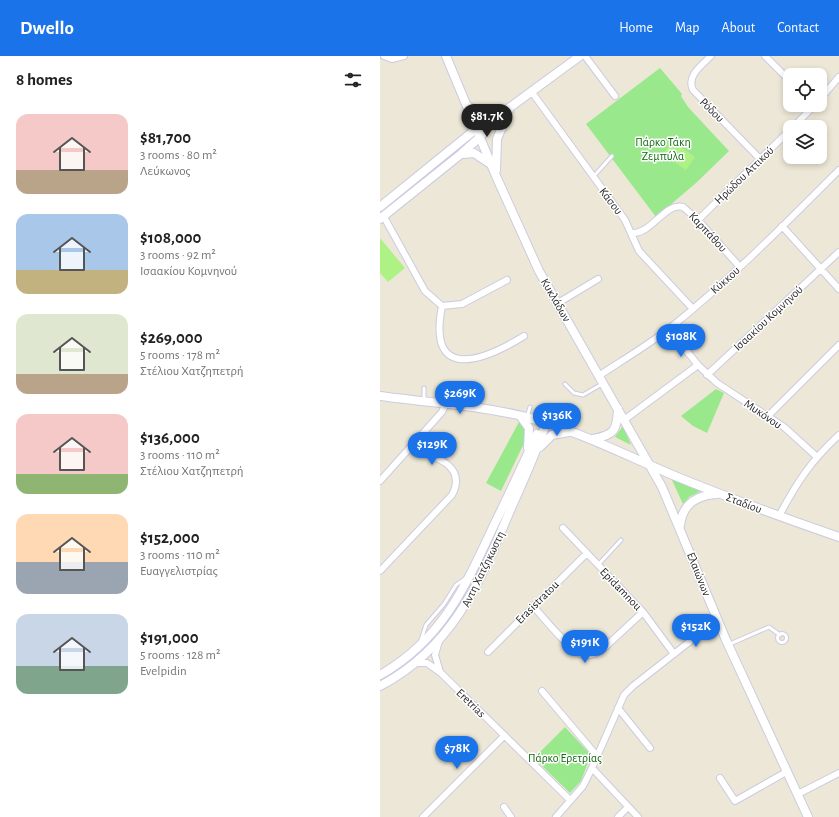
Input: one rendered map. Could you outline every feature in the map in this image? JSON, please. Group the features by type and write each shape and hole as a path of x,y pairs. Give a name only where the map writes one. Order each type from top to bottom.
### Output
{"main road":[{"name":"Κυκλάδων","path":"446,56 491,165 539,271 650,464"},
{"path":"380,207 476,129 502,114 580,56"},
{"path":"466,103 480,115 502,114"},
{"path":"496,176 497,138 510,108"},
{"path":"382,218 480,138 494,119"},
{"path":"461,154 469,152 474,153 491,165"},
{"name":"Σταδίου","path":"381,398 424,400 461,405 502,415 526,417 593,439 719,493 839,537"},
{"path":"593,439 609,435 614,430 617,424 618,409"},
{"path":"516,415 526,421 529,428 531,456"},
{"name":"Αντη Χατζηκωστη","path":"380,686 415,663 440,640 465,607 482,575 544,423"},
{"path":"531,456 552,435 574,432"},
{"name":"Αντη Χατζηκωστη","path":"380,675 420,646 434,632 457,600 531,456"},
{"name":"Ελαιώνων","path":"650,464 680,527 728,645 788,771 808,817"},
{"path":"680,527 682,515 689,503 702,496 719,493"}],"street":[{"path":"384,56 392,59 404,56"},
{"path":"585,56 616,96"},
{"name":"Ρόδου","path":"711,56 694,74 691,84 692,90 761,160"},
{"path":"765,56 783,74"},
{"path":"827,91 839,77"},
{"name":"Κάσου","path":"531,92 625,220 639,251 693,309"},
{"path":"800,120 807,112"},
{"name":"Ηρώδου Αττικού","path":"698,220 783,137"},
{"name":"Κύκκου","path":"600,376 669,329 693,309 740,266 839,170"},
{"name":"Καρπάθου","path":"632,233 642,231 676,207 683,207 698,220 740,266"},
{"path":"382,218 425,291 442,306 462,304 507,280"},
{"path":"782,226 839,289"},
{"name":"Ισαακίου Κομνηνού","path":"707,375 839,252"},
{"path":"558,303 598,279"},
{"path":"442,306 439,328 440,340 446,353 457,360 471,360 497,351 524,336"},
{"path":"669,329 707,375"},
{"path":"768,416 839,345"},
{"path":"624,420 698,365"},
{"name":"Μυκόνου","path":"707,375 784,427 816,456"},
{"path":"380,482 442,412 446,403"},
{"path":"779,516 796,484 816,456 839,435"},
{"path":"380,571 443,506 456,488 457,481 455,474 444,462 411,448"},
{"name":"Epidamnou","path":"563,528 644,612 674,654"},
{"name":"Erasistratou","path":"488,652 587,553"},
{"path":"533,606 572,648 584,655 591,655 603,649 644,612"},
{"path":"556,817 583,786 618,708 629,690 674,654 718,622"},
{"name":"Eretrias","path":"440,640 435,655 441,673"},
{"name":"Eretrias","path":"415,663 427,664 441,673 570,800"},
{"path":"542,691 597,756"},
{"path":"618,708 650,748"},
{"path":"422,817 504,736"},
{"path":"592,768 638,817"},
{"path":"720,778 735,801 788,771"},
{"path":"798,794 839,773"},
{"path":"504,807 510,817"},
{"path":"618,817 628,807"}],"lane":[{"path":"593,177 612,156"},
{"path":"565,384 574,394 583,395 604,383"},
{"path":"424,388 424,400"},
{"path":"461,393 461,405"},
{"path":"526,417 530,407"},
{"path":"598,565 621,540"},
{"path":"728,645 769,628 780,635"}],"green space":[{"name":"Πάρκο Τάκη Ζεμπύλα","path":"660,68 682,94 681,96 688,107 729,151 696,183 656,217 586,124"},
{"path":"672,141 695,157 686,170 663,154"},
{"path":"380,238 405,268 388,282 380,273"},
{"path":"716,389 724,393 707,433 693,426 681,416"},
{"path":"519,422 525,426 526,439 501,491 486,483"},
{"path":"623,426 631,445 615,437"},
{"path":"671,478 703,490 689,497 683,504"},
{"path":"500,523 499,531 458,613 425,651 422,647 448,618 467,589 484,558"},
{"name":"Πάρκο Ερετρίας","path":"565,727 591,755 581,781 570,793 534,758"}]}
